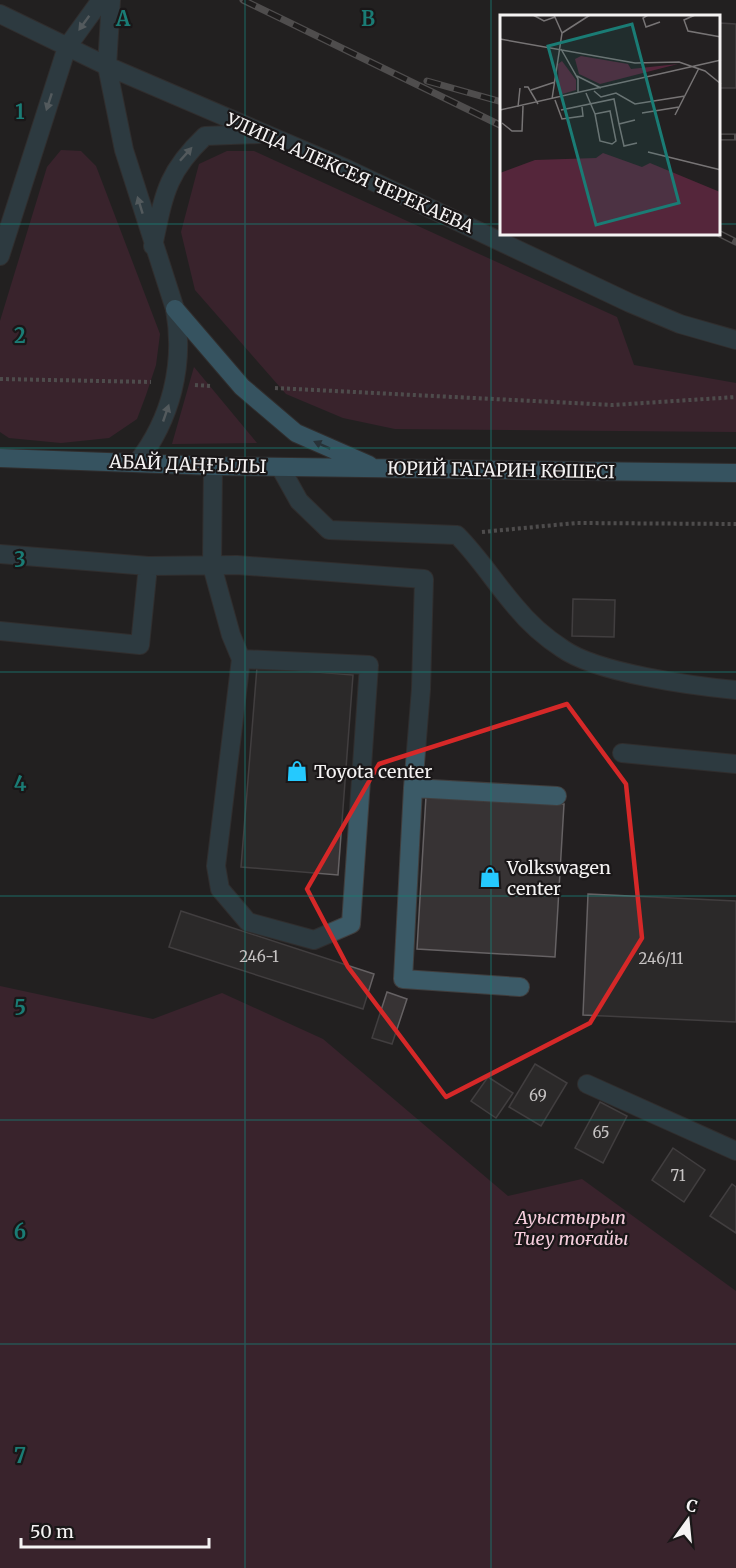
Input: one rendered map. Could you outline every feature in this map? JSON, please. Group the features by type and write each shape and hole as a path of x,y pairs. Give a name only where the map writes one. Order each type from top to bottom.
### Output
{"main road":[{"path":"175,309 242,387 296,433 375,468"},
{"name":"АБАЙ ДАҢҒЫЛЫ","path":"0,458 213,466 375,468"},
{"name":"ЮРИЙ ГАГАРИН КӨШЕСІ","path":"375,468 736,463"},
{"name":"ЮРИЙ ГАГАРИН КӨШЕСІ","path":"375,468 736,473"}],"street":[{"path":"0,256 67,47 101,0"},
{"path":"111,0 106,66 124,150 153,248 175,309 179,332 178,359 169,406 161,428 137,463"},
{"name":"УЛИЦА АЛЕКСЕЯ ЧЕРЕКАЕВА","path":"0,14 106,66 347,169 630,303 680,324 736,340"},
{"path":"153,248 165,188 182,157 205,136 265,134"},
{"path":"213,466 212,566 231,635 241,659 216,866 220,889 248,922 314,940 351,924 369,665 241,659"},
{"path":"280,467 299,501 329,530 457,535 477,555 515,607 564,650 592,663 647,676 736,690"},
{"path":"0,554 148,567 237,565 424,579 421,689 413,788 403,979 520,987"},
{"path":"0,631 140,645 148,567"},
{"path":"622,753 736,764"},
{"path":"413,788 557,796"},
{"path":"587,1084 736,1151"}],"path":[{"path":"0,379 151,382"},
{"path":"189,384 212,386"},
{"path":"266,389 287,387 410,397 613,405 736,397"},
{"path":"457,535 576,523 736,524"}],"highlighted area":[{"path":"567,704 626,784 642,938 590,1023 446,1097 348,967 307,889 379,764"}],"green space":[{"path":"61,150 81,151 96,166 160,334 156,365 137,419 109,438 61,443 9,438 0,432 0,321 47,167"},
{"path":"227,151 254,151 617,317 634,365 736,383 736,432 395,429 343,418 286,394 195,290 181,232 199,164"},
{"path":"194,367 257,443 172,444"},
{"name":"Ауыстырып Тиеу тоғайы","path":"0,986 153,1019 222,993 323,1039 508,1196 582,1179 736,1291 736,1568 0,1568"}],"building":[{"path":"721,23 736,24 736,88 721,88"},
{"path":"573,599 615,600 614,637 572,636"},
{"name":"Toyota center","path":"257,667 353,675 338,875 241,867"},
{"name":"Volkswagen center","path":"426,796 564,804 555,957 417,949"},
{"path":"588,894 736,901 736,1022 583,1015"},
{"path":"181,911 374,974 363,1009 169,947"},
{"path":"387,992 407,999 392,1044 372,1038"},
{"path":"535,1064 567,1083 541,1126 509,1107"},
{"path":"488,1077 513,1093 496,1118 471,1101"},
{"path":"600,1102 627,1116 603,1163 575,1148"},
{"path":"673,1148 705,1170 684,1202 652,1180"},
{"path":"732,1184 736,1187 736,1233 710,1216"}],"railway":[{"path":"243,0 500,125"},
{"path":"427,81 500,101"},
{"path":"721,137 736,137"},
{"path":"721,234 736,242"}],"place":[{"name":"Toyota center","path":"297,771"},
{"name":"Volkswagen center","path":"490,877"}]}
